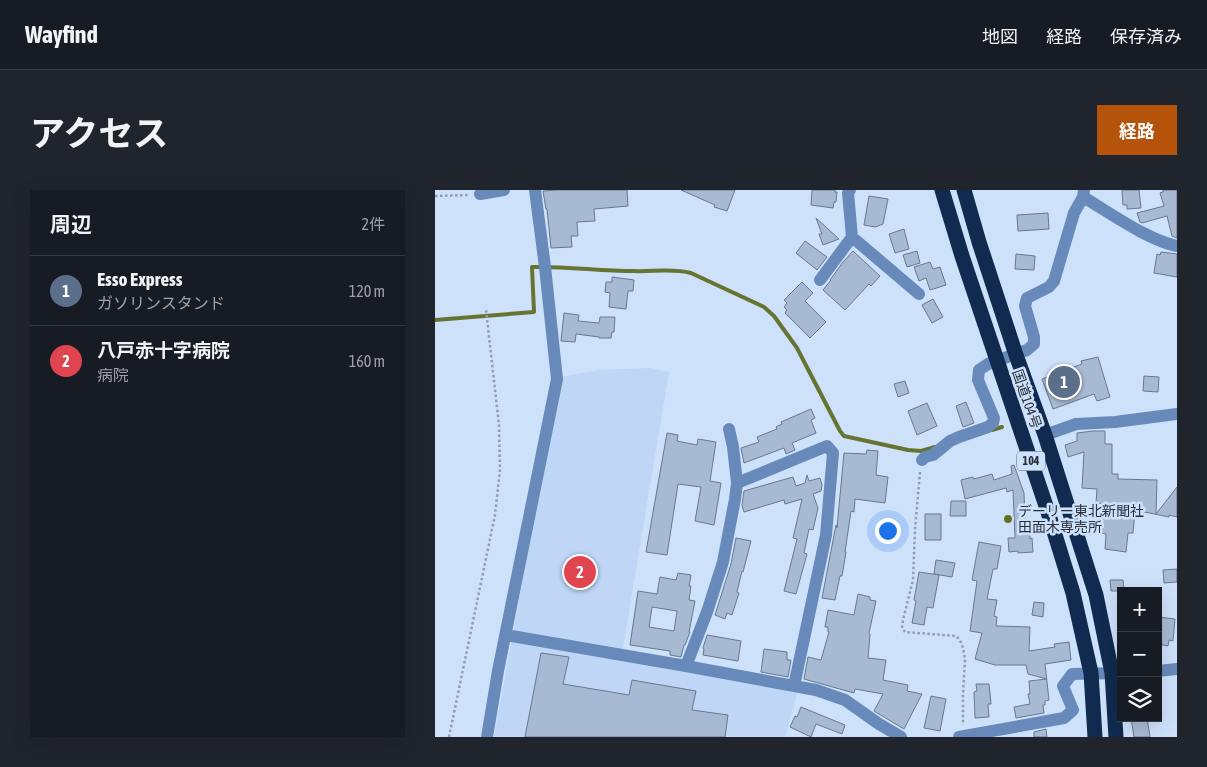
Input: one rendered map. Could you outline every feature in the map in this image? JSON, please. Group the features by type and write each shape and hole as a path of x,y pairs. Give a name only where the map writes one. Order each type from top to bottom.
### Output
{"highway":[{"name":"国道104号","path":"942,190 1073,593 1091,673 1095,737"},
{"name":"国道104号","path":"964,190 979,242 1016,355 1045,435 1096,595 1116,673 1116,737"}],"street":[{"path":"480,194 504,190"},
{"path":"487,737 557,379 535,190"},
{"path":"820,280 852,237 848,193 850,190"},
{"path":"921,460 933,455 950,441 988,427 993,422 994,418 978,380 979,370 983,366 1027,350 1034,344 1034,337 1025,306 1027,298 1049,287 1054,282 1074,213 1083,193 1140,231 1161,242 1177,246"},
{"path":"852,237 919,294"},
{"path":"1045,435 1076,424 1115,422 1177,414"},
{"path":"686,666 707,612 723,562 735,499 737,482 729,429"},
{"path":"737,482 827,446 833,452 827,535 794,686"},
{"path":"506,635 816,690 845,700 901,737"},
{"path":"1162,671 1177,669"},
{"path":"963,736 1064,718 1073,710 1063,686 1072,674 1116,673"}],"path":[{"path":"435,196 480,194"},
{"path":"449,737 495,515 500,470 499,425 486,310"},
{"path":"921,460 913,580 902,628 905,632 956,636 960,640 965,658 963,736"}],"shaded area":[{"path":"650,368 669,372 621,660 798,690 785,737 494,737 560,377 598,370"}],"building":[{"path":"627,190 628,206 594,209 595,221 577,222 578,236 571,236 572,247 551,248 543,191"},
{"path":"681,190 735,190 727,211 714,207 715,205"},
{"path":"812,190 835,190 837,192 836,202 834,202 833,208 811,205"},
{"path":"1122,190 1139,190 1141,208 1127,209 1127,205 1123,205"},
{"path":"1163,190 1177,190 1177,238 1172,236 1167,216 1142,223 1137,213 1164,206 1160,193"},
{"path":"869,196 888,199 883,224 875,227 864,225"},
{"path":"1048,213 1049,229 1018,231 1017,215"},
{"path":"816,218 839,239 823,245 819,234 822,234"},
{"path":"904,229 909,249 895,253 889,234"},
{"path":"805,241 827,257 817,270 796,253"},
{"path":"853,251 880,276 871,286 869,284 845,310 823,290"},
{"path":"917,251 920,263 907,267 903,255"},
{"path":"1161,252 1177,254 1177,277 1154,273 1157,254 1160,255"},
{"path":"1016,254 1035,256 1034,270 1015,269"},
{"path":"930,262 933,269 940,267 946,285 930,290 926,278 919,281 914,267"},
{"path":"612,277 634,280 633,291 628,291 626,309 609,307 610,293 605,292 606,282 612,282"},
{"path":"802,282 813,293 805,301 826,322 810,338 785,313 787,310 784,307 787,303 784,300"},
{"path":"933,299 943,317 932,323 922,305"},
{"path":"564,313 579,315 578,321 599,323 600,317 615,317 614,332 612,332 611,338 576,334 575,342 561,341"},
{"path":"1098,357 1110,397 1097,401 1094,394 1053,409 1042,379 1082,364 1081,361"},
{"path":"1144,376 1159,377 1158,392 1143,391"},
{"path":"905,381 909,393 898,397 894,384"},
{"path":"966,402 974,423 963,427 956,406"},
{"path":"927,403 937,426 917,435 908,411"},
{"path":"811,409 815,418 811,420 816,433 792,443 795,450 786,454 784,448 744,463 741,448 759,442 757,437 777,429 776,427 782,424 781,422"},
{"path":"1105,431 1105,444 1112,444 1112,474 1118,474 1118,479 1157,480 1156,514 1177,487 1177,517 1169,515 1169,517 1135,510 1133,533 1128,533 1126,552 1105,549 1106,534 1101,533 1103,504 1096,503 1097,489 1082,488 1084,452 1068,457 1065,445 1077,441 1077,433"},
{"path":"667,433 678,435 677,441 697,445 698,439 716,442 710,481 721,483 714,525 695,521 701,487 678,484 667,555 646,552"},
{"path":"867,450 878,451 876,475 888,477 885,503 855,499 854,512 851,511 842,576 840,576 835,600 822,598 836,525 837,528 844,453 866,454"},
{"path":"1014,465 1024,493 1025,521 1029,521 1033,552 1009,552 1008,538 1015,538 1013,490 1007,492 1006,488 965,499 961,480 992,474 994,480 1012,474 1011,466"},
{"path":"807,475 809,481 820,478 822,485 821,491 813,494 818,508 813,530 809,529 804,553 807,554 796,594 784,591 797,539 793,538 802,499 785,504 784,500 744,512 742,505 744,491 793,477 796,486 805,483"},
{"path":"951,501 966,501 966,516 950,516"},
{"path":"925,514 941,514 941,540 925,540"},
{"path":"736,538 751,541 732,615 727,613 725,619 715,615 731,564"},
{"path":"979,542 1001,546 997,569 993,569 987,599 997,600 994,616 997,617 996,626 1030,627 1029,651 1055,647 1054,644 1069,642 1071,660 1045,664 1047,679 1028,674 1026,665 995,665 975,659 982,633 970,631 977,581 972,580"},
{"path":"936,560 955,563 952,577 934,574"},
{"path":"1177,569 1177,582 1164,583 1163,570"},
{"path":"919,572 939,575 933,608 927,607 924,625 912,623"},
{"path":"678,573 691,575 689,600 695,601 690,632 681,657 670,655 670,651 630,645 638,591 657,594 660,577 676,580","holes":["652,607 677,611 674,631 649,627"]},
{"path":"1110,580 1123,580 1124,587 1117,587 1117,591 1111,591"},
{"path":"858,594 870,597 870,600 876,601 869,633 868,658 886,660 883,680 908,685 907,691 922,694 904,729 874,711 883,694 855,689 854,693 804,679 808,657 821,660 829,632 828,627 825,627 828,610 854,615"},
{"path":"1034,602 1044,603 1043,617 1032,615"},
{"path":"1162,617 1175,619 1173,641 1169,640 1168,646 1162,645"},
{"path":"707,635 741,641 738,661 703,655"},
{"path":"764,649 787,652 787,660 791,660 788,677 761,672"},
{"path":"541,653 569,657 563,684 629,695 632,680 696,691 692,710 728,715 725,737 525,737"},
{"path":"1047,679 1049,700 1045,701 1045,705 1043,705 1044,713 1016,718 1014,707 1030,704 1028,694 1030,694 1029,681"},
{"path":"976,684 989,684 991,704 988,704 989,717 975,718 974,692 977,691"},
{"path":"931,696 946,699 940,731 924,728"},
{"path":"801,707 845,725 842,734 816,724 811,737 790,727"},
{"path":"1132,722 1148,722 1150,737 1134,737"},
{"path":"1046,729 1047,737 1034,737 1034,732"}],"waterway":[{"path":"435,320 534,312 532,267 620,271 669,270 691,273 764,307 774,316 797,348 844,436 908,450 921,451 935,447"},
{"path":"992,430 1002,427"}],"place":[{"name":"Esso Express","path":"1064,382"},
{"name":"デーリー東北新聞社 田面木専売所","path":"1008,519"},
{"name":"八戸赤十字病院","path":"580,572"}]}
